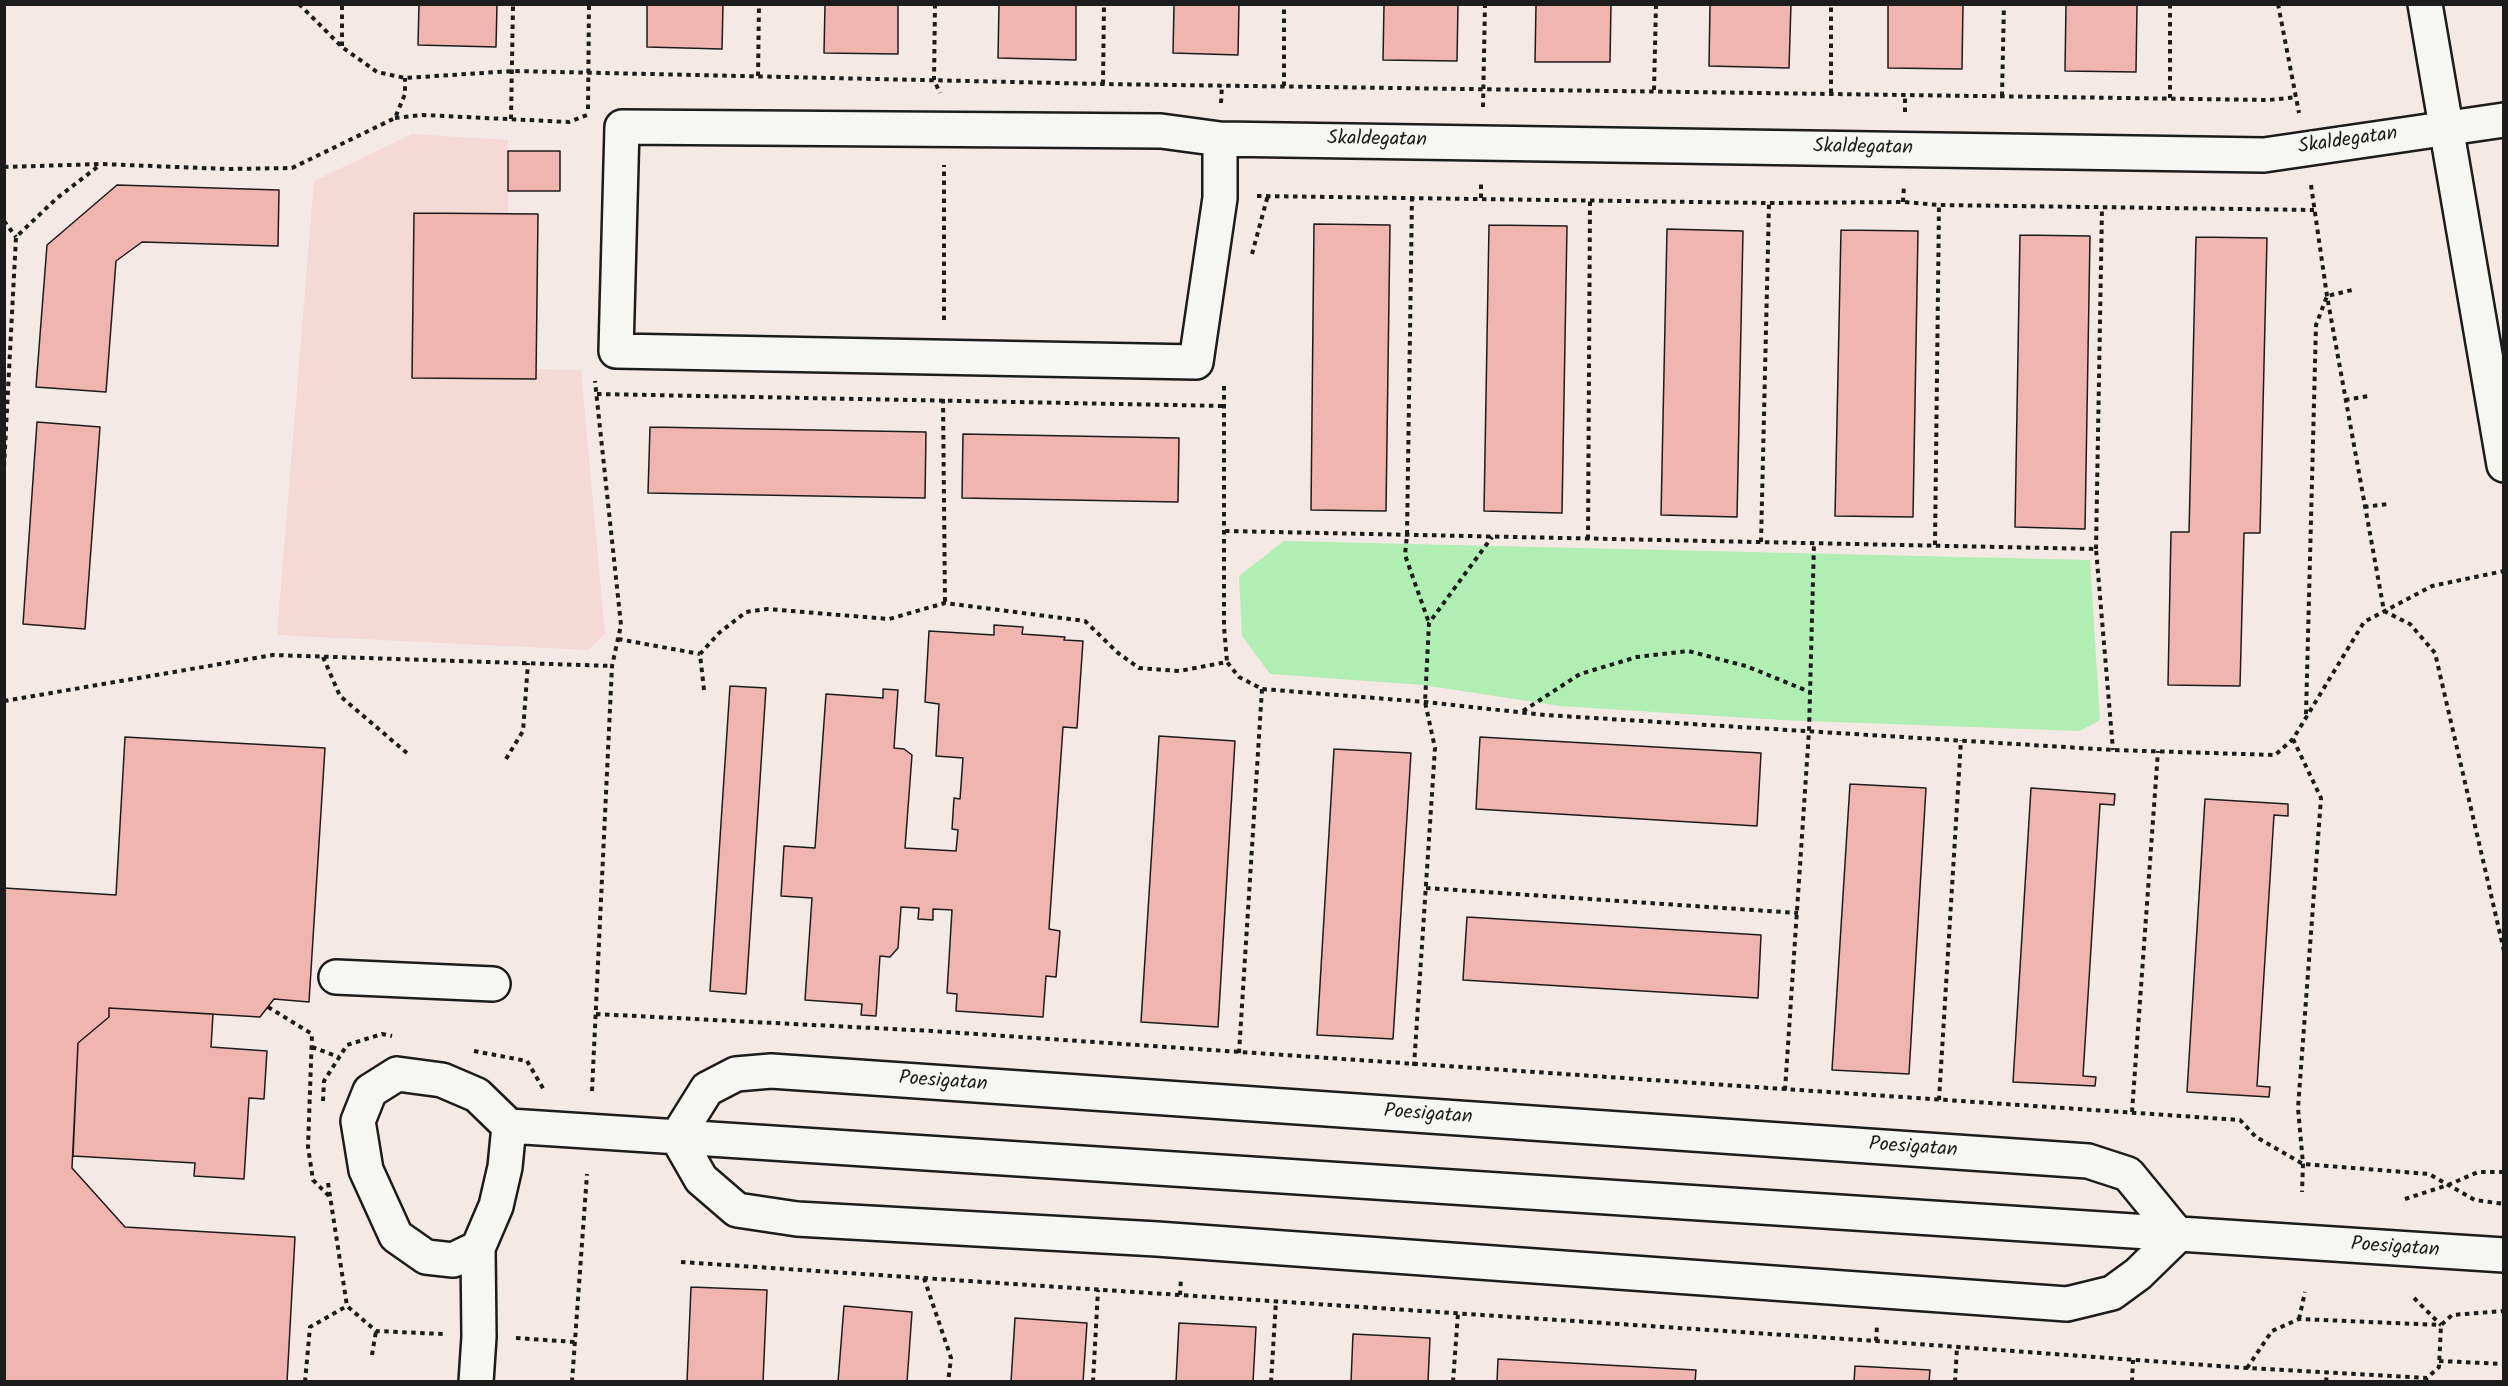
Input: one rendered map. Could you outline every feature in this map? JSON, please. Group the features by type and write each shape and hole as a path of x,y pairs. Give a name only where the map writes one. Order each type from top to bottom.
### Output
{"street":[{"path":"2426,4 2504,465"},
{"name":"Skaldegatan","path":"616,351 622,127 1161,131 1220,139 2264,155 2504,120"},
{"path":"616,351 1196,362 1220,198 1220,139"},
{"path":"336,977 494,984"},
{"name":"Poesigatan","path":"677,1137 707,1089 736,1074 771,1071 2088,1161 2128,1174 2178,1235"},
{"path":"476,1382 479,1337 478,1248 496,1206 505,1167 509,1126 477,1095 442,1080 397,1074 369,1091 357,1121 366,1170 396,1236 426,1257 453,1260 478,1248"},
{"name":"Poesigatan","path":"509,1126 2504,1256"},
{"path":"677,1137 701,1179 737,1210 796,1219 1157,1239 2055,1304 2067,1304 2112,1293 2138,1274 2178,1235"}],"path":[{"path":"298,4 342,47 377,72 405,78 513,71 1103,84 2269,100 2296,97"},
{"path":"342,4 342,47"},
{"path":"511,119 513,4"},
{"path":"587,72 590,4"},
{"path":"758,76 759,4"},
{"path":"934,80 935,4"},
{"path":"1103,84 1104,4"},
{"path":"1284,4 1284,86"},
{"path":"1484,88 1485,4"},
{"path":"1654,90 1656,4"},
{"path":"1831,4 1831,93"},
{"path":"2002,96 2004,4"},
{"path":"2170,4 2170,98"},
{"path":"2278,4 2306,148 2327,296 2384,610"},
{"path":"395,118 405,94 405,78"},
{"path":"4,167 101,164 228,169 292,168 395,118 423,115 569,122 588,115"},
{"path":"16,237 57,198 101,164"},
{"path":"1220,198 1268,195 1768,203 1904,202 1939,205 2314,210"},
{"path":"1250,262 1268,195"},
{"path":"1412,197 1405,555 1429,623 1425,702 1435,748 1414,1065"},
{"path":"1588,539 1590,200"},
{"path":"1761,542 1768,203"},
{"path":"1935,545 1939,205"},
{"path":"2102,207 2096,549 2113,750"},
{"path":"4,221 16,237 4,467"},
{"path":"2327,296 2352,290"},
{"path":"2306,717 2316,325 2327,296"},
{"path":"592,1091 612,666 621,625 595,374 616,351"},
{"path":"1224,378 1224,627 1227,662 1239,677 1262,689 1522,712 1809,731 2113,750 2276,755 2293,739 2364,622 2432,586 2504,571"},
{"path":"597,394 1224,406"},
{"path":"2345,400 2369,396"},
{"path":"2364,507 2388,504"},
{"path":"1225,531 2096,549"},
{"path":"1429,623 1492,537"},
{"path":"1785,1090 1809,731 1814,543"},
{"path":"704,690 700,654 719,633 746,612 767,609 889,619 945,603 1085,621 1118,653 1139,668 1179,671 1227,662"},
{"path":"2384,610 2410,624 2435,653 2504,951"},
{"path":"618,639 700,654"},
{"path":"1522,712 1580,674 1637,657 1688,651 1746,666 1810,692"},
{"path":"4,701 273,655 612,666"},
{"path":"323,657 340,696 408,754"},
{"path":"506,759 523,731 528,663"},
{"path":"1239,1053 1262,689"},
{"path":"2293,739 2321,798 2298,1108 2303,1164 2302,1192"},
{"path":"1940,1100 1961,740"},
{"path":"2132,1113 2158,752"},
{"path":"1426,888 1798,912"},
{"path":"268,1007 312,1034 308,1147 313,1180 331,1198"},
{"path":"596,1014 932,1031 2241,1120 2256,1137 2303,1164 2429,1174 2475,1200 2504,1204"},
{"path":"312,1047 339,1057"},
{"path":"2405,1199 2478,1172 2504,1172"},
{"path":"572,1382 587,1174"},
{"path":"681,1262 2246,1368 2427,1378 2439,1367 2441,1325 2452,1314 2504,1311"},
{"path":"924,1278 951,1358 948,1382"},
{"path":"1093,1382 1098,1290"},
{"path":"2299,1318 2305,1292"},
{"path":"2414,1298 2441,1325"},
{"path":"1271,1382 1276,1301"},
{"path":"304,1382 310,1327 347,1306"},
{"path":"1453,1382 1458,1313"},
{"path":"2246,1368 2272,1331 2299,1318 2441,1325"},
{"path":"372,1355 376,1331"},
{"path":"510,1338 575,1342"},
{"path":"1955,1382 1957,1347"},
{"path":"2132,1382 2133,1360"},
{"path":"2439,1361 2504,1364"},
{"path":"2326,1382 2327,1372"}],"shaded area":[{"path":"412,134 508,140 508,213 538,214 536,369 581,370 605,634 588,650 277,635 314,181"}],"green space":[{"path":"1284,541 2090,560 2100,720 2080,731 1780,720 1560,706 1423,685 1270,674 1242,636 1239,576"}],"building":[{"path":"419,4 497,4 496,47 418,45"},
{"path":"647,4 723,4 722,49 647,47"},
{"path":"825,4 898,4 898,54 824,53"},
{"path":"999,4 1076,4 1076,60 998,58"},
{"path":"1174,4 1239,4 1238,55 1173,53"},
{"path":"1384,4 1458,4 1457,61 1383,60"},
{"path":"1536,4 1611,4 1610,62 1535,62"},
{"path":"1710,4 1791,4 1789,68 1709,66"},
{"path":"1888,4 1963,4 1962,69 1888,68"},
{"path":"2066,4 2137,4 2136,72 2065,71"},
{"path":"508,151 560,151 560,191 508,191"},
{"path":"117,185 279,190 278,246 142,242 116,261 106,392 36,387 47,245"},
{"path":"414,213 538,214 536,379 412,378"},
{"path":"1314,224 1390,225 1386,511 1311,510"},
{"path":"1489,225 1567,226 1562,513 1484,511"},
{"path":"1667,229 1743,231 1737,517 1661,515"},
{"path":"1841,230 1918,231 1913,517 1835,516"},
{"path":"2020,235 2090,236 2085,529 2015,527"},
{"path":"2196,237 2267,238 2260,533 2244,533 2240,686 2168,685 2171,532 2189,532"},
{"path":"37,422 100,427 85,629 23,624"},
{"path":"650,427 926,432 925,498 648,493"},
{"path":"963,434 1179,438 1178,502 962,498"},
{"path":"994,625 1023,627 1022,634 1065,637 1064,640 1083,641 1077,728 1063,727 1049,929 1060,931 1056,977 1046,976 1043,1017 956,1011 957,994 947,993 952,910 933,909 933,920 918,919 919,908 901,907 898,948 890,957 880,956 876,1016 861,1015 862,1004 805,1000 812,898 781,896 784,846 815,848 826,694 883,698 883,689 898,690 894,748 904,749 912,755 905,848 956,851 958,830 952,829 954,798 960,799 963,758 936,756 939,704 925,702 929,631 994,635"},
{"path":"730,686 766,688 746,994 710,991"},
{"path":"1159,736 1235,741 1218,1027 1141,1022"},
{"path":"125,737 325,748 309,1002 274,999 260,1017 109,1008 109,1017 78,1043 72,1168 125,1227 295,1237 287,1382 4,1382 4,888 116,895"},
{"path":"1480,737 1761,753 1757,826 1476,809"},
{"path":"1334,749 1411,753 1393,1039 1317,1035"},
{"path":"1850,784 1926,788 1909,1074 1832,1070"},
{"path":"2031,788 2115,794 2114,805 2100,804 2083,1076 2096,1077 2095,1086 2013,1082"},
{"path":"2205,799 2288,804 2288,816 2274,815 2257,1086 2270,1087 2269,1097 2187,1092"},
{"path":"1467,917 1761,935 1758,998 1463,980"},
{"path":"109,1008 213,1014 211,1047 267,1051 264,1099 249,1098 244,1179 194,1176 195,1163 73,1156 78,1043 109,1017"},
{"path":"691,1287 767,1290 763,1382 687,1382"},
{"path":"844,1306 912,1312 907,1382 838,1382"},
{"path":"1015,1318 1087,1323 1083,1382 1011,1382"},
{"path":"1179,1323 1256,1327 1253,1382 1176,1382"},
{"path":"1353,1334 1430,1338 1428,1382 1351,1382"},
{"path":"1498,1359 1696,1370 1695,1382 1497,1382"},
{"path":"1855,1366 1930,1370 1929,1382 1854,1382"}]}
